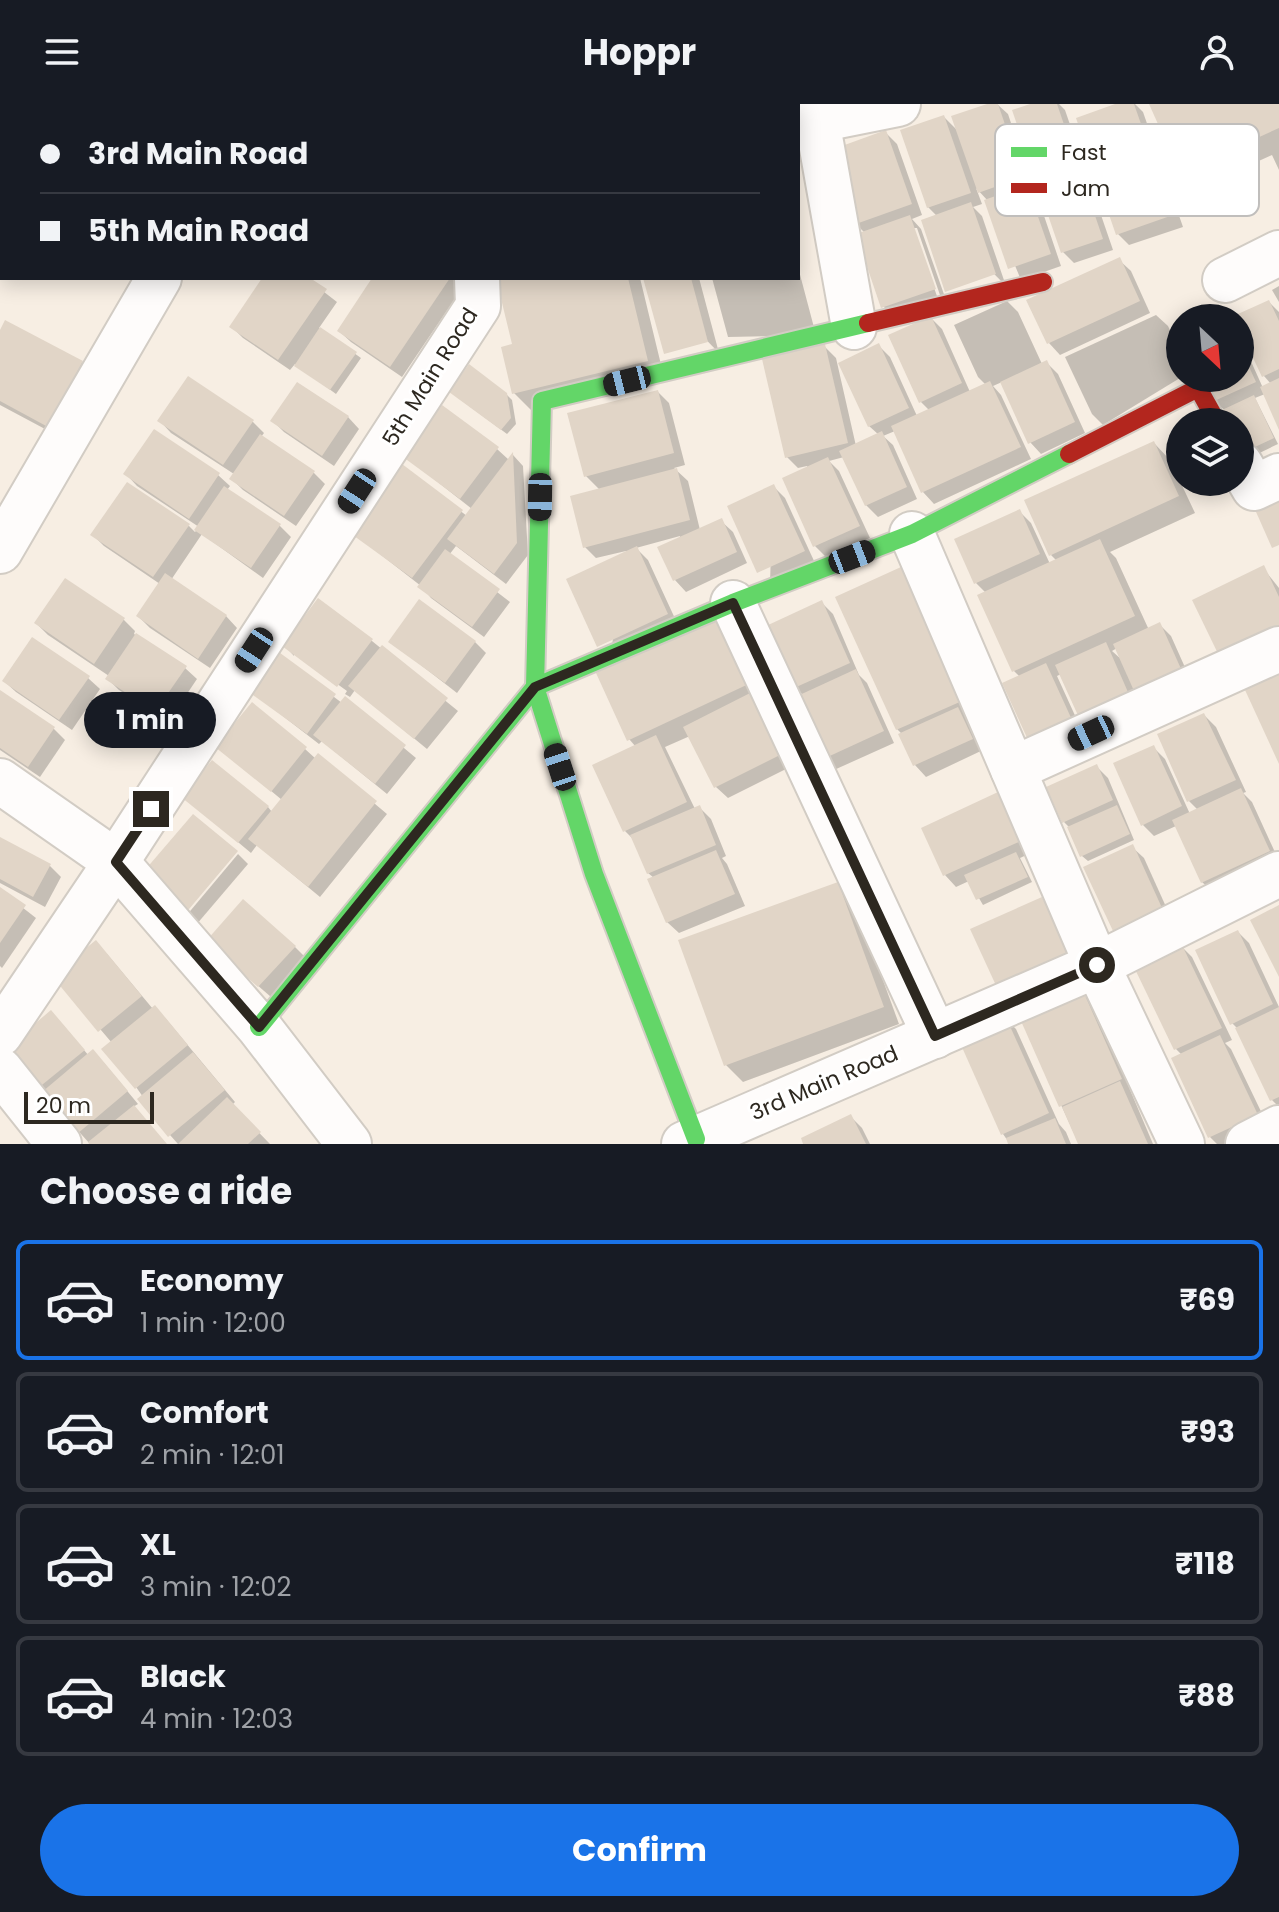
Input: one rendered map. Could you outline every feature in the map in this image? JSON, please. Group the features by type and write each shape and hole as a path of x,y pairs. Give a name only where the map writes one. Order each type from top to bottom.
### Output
{"street":[{"path":"854,327 807,122 898,104"},
{"path":"1225,280 1279,253"},
{"path":"0,551 158,280"},
{"name":"5th Main Road","path":"0,1034 116,862 478,306 477,280"},
{"path":"690,1141 594,874 535,687 542,401 1043,282"},
{"path":"259,1027 535,687 733,603 912,534 1198,388 1209,408"},
{"path":"1254,488 1279,476"},
{"path":"912,534 1097,965 1182,1144"},
{"path":"733,603 935,1036"},
{"path":"1013,769 1279,649"},
{"path":"0,781 116,862 259,1027 349,1144"},
{"path":"1097,965 1279,874"},
{"name":"3rd Main Road","path":"690,1141 1097,965"},
{"path":"0,1070 59,1144"},
{"path":"1248,1144 1279,1128"}],"building":[{"path":"987,104 998,104 1005,124 995,124 995,187 978,193 951,116"},
{"path":"1030,104 1057,104 1064,124 1017,124 1012,110"},
{"path":"1115,104 1134,104 1141,124 1078,124 1076,118"},
{"path":"1149,104 1279,104 1279,128 1259,137 1259,124 1158,124"},
{"path":"944,115 971,193 927,208 900,130"},
{"path":"886,130 912,204 853,225 828,151"},
{"path":"995,196 995,216 1038,216 1051,254 1008,269 984,200"},
{"path":"971,202 996,274 945,292 921,220"},
{"path":"910,215 936,289 881,308 856,234"},
{"path":"1048,216 1095,216 1103,239 1061,253"},
{"path":"1110,216 1170,216 1116,235"},
{"path":"1120,257 1140,301 1047,344 1026,300"},
{"path":"261,280 313,280 327,289 278,360 229,327"},
{"path":"371,280 449,280 390,367 337,331"},
{"path":"496,280 628,280 648,361 512,394 501,347 512,344"},
{"path":"644,280 692,280 708,342 664,354"},
{"path":"1269,300 1279,321 1279,369 1262,377 1254,360 1254,307"},
{"path":"931,316 962,383 919,403 888,335"},
{"path":"5,320 83,361 48,427 0,401 0,330"},
{"path":"320,327 357,352 330,390 294,366"},
{"path":"879,343 909,408 868,427 838,363"},
{"path":"825,344 848,443 785,458 762,359"},
{"path":"1047,360 1075,422 1028,444 1000,382"},
{"path":"469,364 507,393 511,418 501,430 449,392"},
{"path":"188,376 254,420 223,465 157,421"},
{"path":"1279,378 1279,430 1260,387"},
{"path":"990,381 1021,447 921,493 891,426"},
{"path":"297,382 349,416 322,456 270,421"},
{"path":"658,390 674,453 584,477 567,413"},
{"path":"1207,392 1234,392 1212,402"},
{"path":"1254,395 1274,438 1254,447 1254,408 1226,408"},
{"path":"442,405 499,447 460,499 403,457"},
{"path":"154,429 220,473 189,519 123,474"},
{"path":"882,431 907,487 865,506 839,451"},
{"path":"260,434 315,471 284,516 229,479"},
{"path":"1154,441 1166,467 1166,496 1179,496 1049,556 1024,500"},
{"path":"513,452 517,543 494,574 447,539"},
{"path":"828,457 860,526 813,547 782,478"},
{"path":"402,464 463,510 412,578 350,533"},
{"path":"677,468 690,520 583,548 570,496"},
{"path":"127,482 190,524 153,577 90,535"},
{"path":"1279,483 1279,545 1272,548 1249,496"},
{"path":"774,484 805,551 757,573 727,506"},
{"path":"224,486 281,524 251,568 194,530"},
{"path":"1020,509 1040,554 974,584 954,539"},
{"path":"722,518 737,552 673,581 657,547"},
{"path":"1100,539 1135,616 1012,672 977,595"},
{"path":"637,546 668,614 597,647 566,579"},
{"path":"445,549 500,589 472,627 417,587"},
{"path":"1264,565 1279,597 1279,636 1223,664 1192,600"},
{"path":"901,567 962,701 896,730 835,597"},
{"path":"165,573 227,615 198,659 136,616"},
{"path":"65,578 125,618 94,664 34,623"},
{"path":"318,598 373,639 337,687 282,646"},
{"path":"419,599 476,641 445,683 388,642"},
{"path":"822,600 850,663 794,688 766,626"},
{"path":"724,613 755,681 627,741 596,673"},
{"path":"1160,622 1186,680 1139,702 1113,644"},
{"path":"136,633 187,666 155,712 105,679"},
{"path":"32,637 90,676 59,720 2,681"},
{"path":"1106,642 1131,699 1081,722 1055,665"},
{"path":"382,645 448,698 414,739 348,686"},
{"path":"276,650 336,694 307,734 246,690"},
{"path":"1046,663 1078,733 1034,753 1002,683"},
{"path":"856,669 884,731 821,760 793,698"},
{"path":"1279,674 1279,764 1245,690"},
{"path":"0,690 55,727 28,767 0,748"},
{"path":"756,690 788,751 714,788 683,727"},
{"path":"345,696 406,745 375,784 313,735"},
{"path":"252,702 307,747 271,792 215,747"},
{"path":"958,707 973,739 913,766 898,734"},
{"path":"1204,713 1236,780 1187,802 1157,734"},
{"path":"656,735 687,802 623,832 592,765"},
{"path":"1154,745 1182,806 1141,826 1113,763"},
{"path":"318,753 377,801 308,887 248,839"},
{"path":"212,760 269,806 238,843 181,797"},
{"path":"1097,764 1113,800 1062,823 1046,787"},
{"path":"1241,788 1270,851 1201,883 1172,820"},
{"path":"998,792 1021,841 943,876 921,828"},
{"path":"700,805 716,845 647,874 630,835"},
{"path":"1117,805 1130,834 1080,857 1067,827"},
{"path":"193,814 238,851 184,915 139,877"},
{"path":"0,837 51,864 33,897 0,879"},
{"path":"1133,844 1162,908 1113,931 1083,867"},
{"path":"716,850 735,894 666,923 647,879"},
{"path":"1016,852 1028,877 976,900 964,875"},
{"path":"838,882 884,1007 724,1066 678,940"},
{"path":"0,887 26,905 0,943"},
{"path":"1042,897 1071,960 999,992 970,929"},
{"path":"243,899 296,946 258,987 206,941"},
{"path":"1279,905 1279,977 1250,920"},
{"path":"1238,930 1273,1004 1230,1025 1195,950"},
{"path":"96,940 142,996 98,1032 52,976"},
{"path":"1181,943 1222,1028 1174,1050 1133,965"},
{"path":"1084,993 1122,1079 1059,1107 1021,1021"},
{"path":"155,1005 188,1045 135,1089 101,1049"},
{"path":"1279,1007 1279,1097 1270,1101 1235,1028"},
{"path":"51,1010 85,1050 37,1089 5,1049"},
{"path":"1005,1015 1049,1113 1001,1135 957,1036"},
{"path":"1220,1035 1258,1115 1208,1138 1171,1058"},
{"path":"93,1049 128,1091 77,1134 42,1092"},
{"path":"193,1052 225,1090 168,1137 137,1099"},
{"path":"1120,1081 1148,1144 1078,1144 1062,1107"},
{"path":"227,1097 261,1132 248,1144 178,1144"},
{"path":"134,1105 167,1144 89,1144 88,1142"},
{"path":"851,1114 866,1144 803,1144 801,1138"},
{"path":"1055,1118 1066,1144 1008,1144 1006,1138"}],"traffic: fast":[{"path":"696,1139 594,874 535,687 542,401 868,323"},
{"path":"259,1027 535,687 733,603 912,534 1069,454"}],"traffic: jam":[{"path":"868,323 1043,282"},
{"path":"1069,454 1198,388 1209,408"}],"route":[{"path":"151,809 116,862 259,1027 535,687 733,603 935,1036 1097,965"}]}
